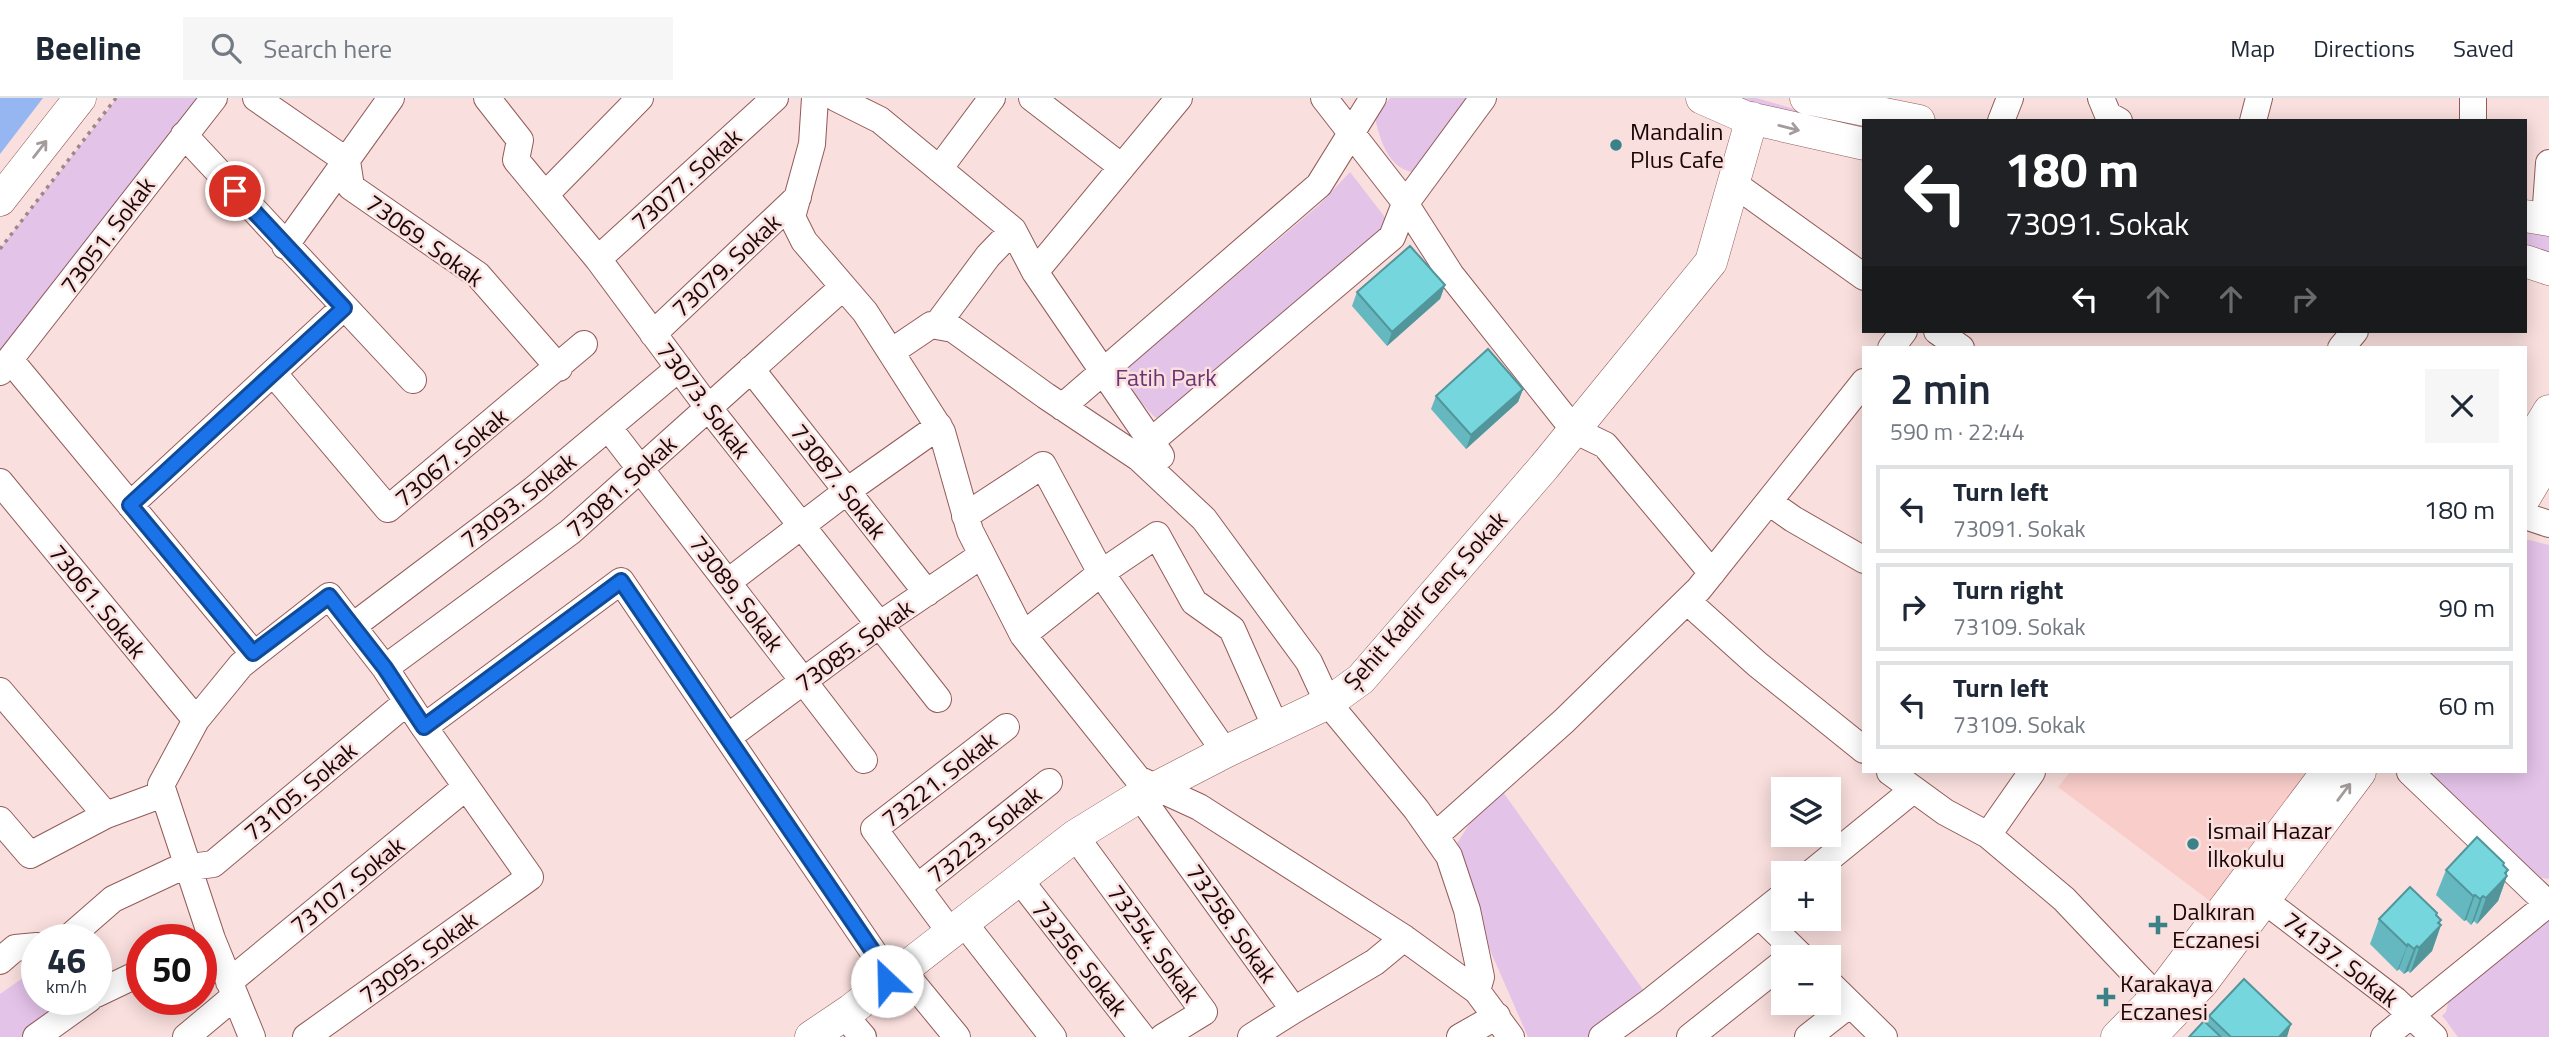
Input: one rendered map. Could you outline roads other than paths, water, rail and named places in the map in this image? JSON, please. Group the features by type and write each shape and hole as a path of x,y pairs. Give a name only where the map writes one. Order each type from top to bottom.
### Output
{"main road":[{"path":"0,200 80,98"},
{"path":"1702,98 1752,118 1862,145"},
{"path":"1806,98 1909,119"},
{"name":"Şehit Kadir Genç Sokak","path":"811,1037 854,1026 897,974 1075,836 1148,792 1328,703 1361,679 1574,430 1711,262 1752,118"},
{"path":"2527,262 2549,269"},
{"path":"2527,448 2549,411"},
{"path":"2527,494 2549,457"},
{"path":"2150,1037 2202,983 2326,773"},
{"path":"2117,1037 2254,892 2359,773"}],"street":[{"name":"73051. Sokak","path":"5,367 214,98"},
{"path":"256,98 347,161"},
{"path":"285,247 391,98"},
{"name":"73073. Sokak","path":"487,98 520,140 516,160 598,259 709,407 937,699"},
{"path":"545,195 640,98"},
{"name":"73077. Sokak","path":"598,259 775,98"},
{"path":"939,169 992,98"},
{"path":"1032,98 1122,167"},
{"path":"1035,272 1179,98"},
{"path":"1324,98 1405,204 1451,275 1574,430 1605,445 1712,573"},
{"path":"1062,407 1319,185 1373,98"},
{"path":"1143,448 1392,237 1405,204 1482,98"},
{"path":"2002,119 2010,98"},
{"path":"2101,98 2108,115 2115,119"},
{"path":"2254,119 2259,98"},
{"path":"2473,98 2473,119"},
{"path":"1460,1037 1504,1026 1477,991 1404,938 1199,807 1178,796 1148,792 1023,635 970,531 939,426 865,312 804,241 792,217 812,144 817,100 880,120 1013,230 1035,272 1103,372 1143,448 1201,516 1309,662 1328,703 1436,835 1449,856 1462,892 1481,977 1477,991"},
{"path":"184,135 285,247 412,380"},
{"name":"73069. Sokak","path":"347,161 351,187 478,275 559,368"},
{"path":"2540,218 2549,163"},
{"path":"1733,183 1862,276"},
{"name":"73079. Sokak","path":"653,334 798,197"},
{"path":"936,326 988,256 1013,230"},
{"name":"73081. Sokak","path":"385,668 570,532 843,286"},
{"path":"130,505 344,308"},
{"path":"891,352 931,325 953,329 1062,407 1143,448"},
{"path":"1940,333 1958,346"},
{"name":"73067. Sokak","path":"274,374 388,509 559,368 584,344"},
{"path":"5,367 130,505 253,653"},
{"name":"73093. Sokak","path":"353,626 533,490 679,368"},
{"name":"73087. Sokak","path":"751,369 927,593"},
{"path":"1436,835 1564,721 1687,601 1862,385"},
{"path":"728,582 846,491 939,426"},
{"name":"73089. Sokak","path":"608,427 864,760"},
{"path":"965,516 1043,464 1101,573 1225,752"},
{"name":"73061. Sokak","path":"0,482 196,720"},
{"path":"1769,502 1862,559"},
{"path":"2527,517 2549,524"},
{"path":"1023,635 1101,573 1157,535 1194,602 1232,629 1276,728"},
{"name":"73085. Sokak","path":"727,737 879,625 982,555"},
{"path":"424,727 621,581 727,737 897,974 957,1037"},
{"path":"202,924 188,868 162,785 196,720 253,653 329,596 385,668 466,787"},
{"path":"1687,601 1757,664 1862,748"},
{"path":"0,691 106,815"},
{"name":"73105. Sokak","path":"85,924 113,900 177,869 212,864 407,702"},
{"name":"73221. Sokak","path":"1006,727 874,829 919,886 1053,1037"},
{"path":"1892,773 1945,812 1988,835 2064,899 2157,997"},
{"path":"1988,835 2031,773"},
{"path":"2384,1037 2549,904 2411,773"},
{"name":"73223. Sokak","path":"919,886 1049,782"},
{"name":"73095. Sokak","path":"306,1037 530,877 466,787"},
{"name":"73107. Sokak","path":"186,1037 232,989 466,787"},
{"path":"1826,861 1913,790"},
{"name":"73258. Sokak","path":"1148,792 1294,1010"},
{"path":"0,820 30,855 106,815 163,794"},
{"name":"73254. Sokak","path":"1075,836 1204,1012 1163,1037"},
{"name":"73256. Sokak","path":"1019,879 1142,1037"},
{"name":"74137. Sokak","path":"2254,892 2395,1000 2434,1037"},
{"path":"1602,1037 1651,1002 1771,906"},
{"path":"1759,915 1783,945"},
{"path":"1251,1037 1375,962 1404,938"},
{"path":"0,961 15,948 21,947"},
{"path":"217,961 253,1037"},
{"path":"1690,1037 1771,975"},
{"path":"1841,995 1884,1037"},
{"path":"1808,1037 1850,1004"},
{"path":"36,1037 65,1015"}],"water":[{"path":"0,98 43,98 0,154"}],"place":[{"name":"Mandalin Plus Cafe","path":"1616,145"},
{"name":"İsmail Hazar İlkokulu","path":"2193,844"},
{"name":"Dalkıran Eczanesi","path":"2158,925"},
{"name":"Karakaya Eczanesi","path":"2106,997"}],"park label":[{"name":"Fatih Park","path":"1166,377"}]}
